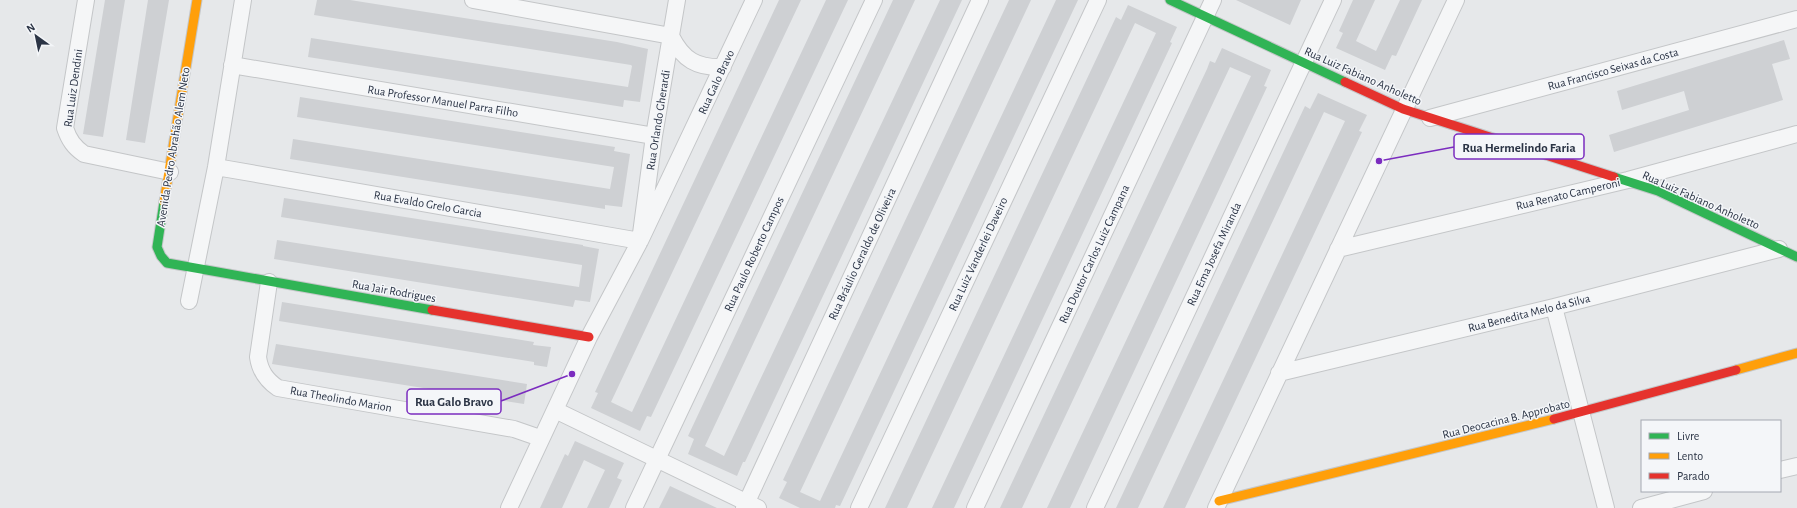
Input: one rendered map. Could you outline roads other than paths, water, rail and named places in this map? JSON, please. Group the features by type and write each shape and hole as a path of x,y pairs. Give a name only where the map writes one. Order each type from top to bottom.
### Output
{"street":[{"name":"Rua Luiz Dendini","path":"86,0 65,128 69,139 75,148 84,154 170,172"},
{"name":"Avenida Pedro Abrahão Alem Neto","path":"195,269 167,263 161,256 157,247 197,0"},
{"path":"189,301 216,167 243,0"},
{"path":"473,0 671,36 677,48 686,57 697,64 710,68 723,67"},
{"name":"Rua Orlando Gherardi","path":"640,241 654,136 677,0"},
{"name":"Rua Galo Bravo","path":"509,508 540,438 555,410 589,337 640,241 754,0"},
{"name":"Rua Paulo Roberto Campos","path":"634,508 874,0"},
{"name":"Rua Bráulio Geraldo de Oliveira","path":"750,506 980,0"},
{"name":"Rua Luiz Vanderlei Daveiro","path":"859,508 1098,0"},
{"name":"Rua Luiz Fabiano Anholetto","path":"1170,0 1403,109 1628,180 1658,191 1797,257"},
{"name":"Rua Doutor Carlos Luiz Campana","path":"975,508 1214,0"},
{"name":"Rua Ema Josefa Miranda","path":"1095,508 1333,0"},
{"path":"1217,505 1403,109 1456,0"},
{"name":"Rua Francisco Seixas da Costa","path":"1430,118 1797,19"},
{"name":"Rua Professor Manuel Parra Filho","path":"232,65 654,136"},
{"name":"Rua Renato Camperoni","path":"1338,249 1628,180 1797,134"},
{"name":"Rua Evaldo Grelo Garcia","path":"216,167 640,241"},
{"name":"Rua Benedita Melo da Silva","path":"1279,373 1554,307 1778,249"},
{"name":"Rua Jair Rodrigues","path":"195,269 589,337"},
{"name":"Rua Theolindo Marion","path":"270,282 258,357 259,367 264,376 270,383 278,388 514,429 540,438"},
{"path":"1554,307 1606,508"},
{"name":"Rua Deocacina B. Approbato","path":"1217,505 1581,412 1797,353"},
{"path":"555,410 750,506"},
{"path":"1781,470 1797,466"},
{"path":"1641,508 1700,492"}],"place":[{"name":"Rua Hermelindo Faria","path":"1379,161"},
{"name":"Rua Galo Bravo","path":"572,374"}]}
